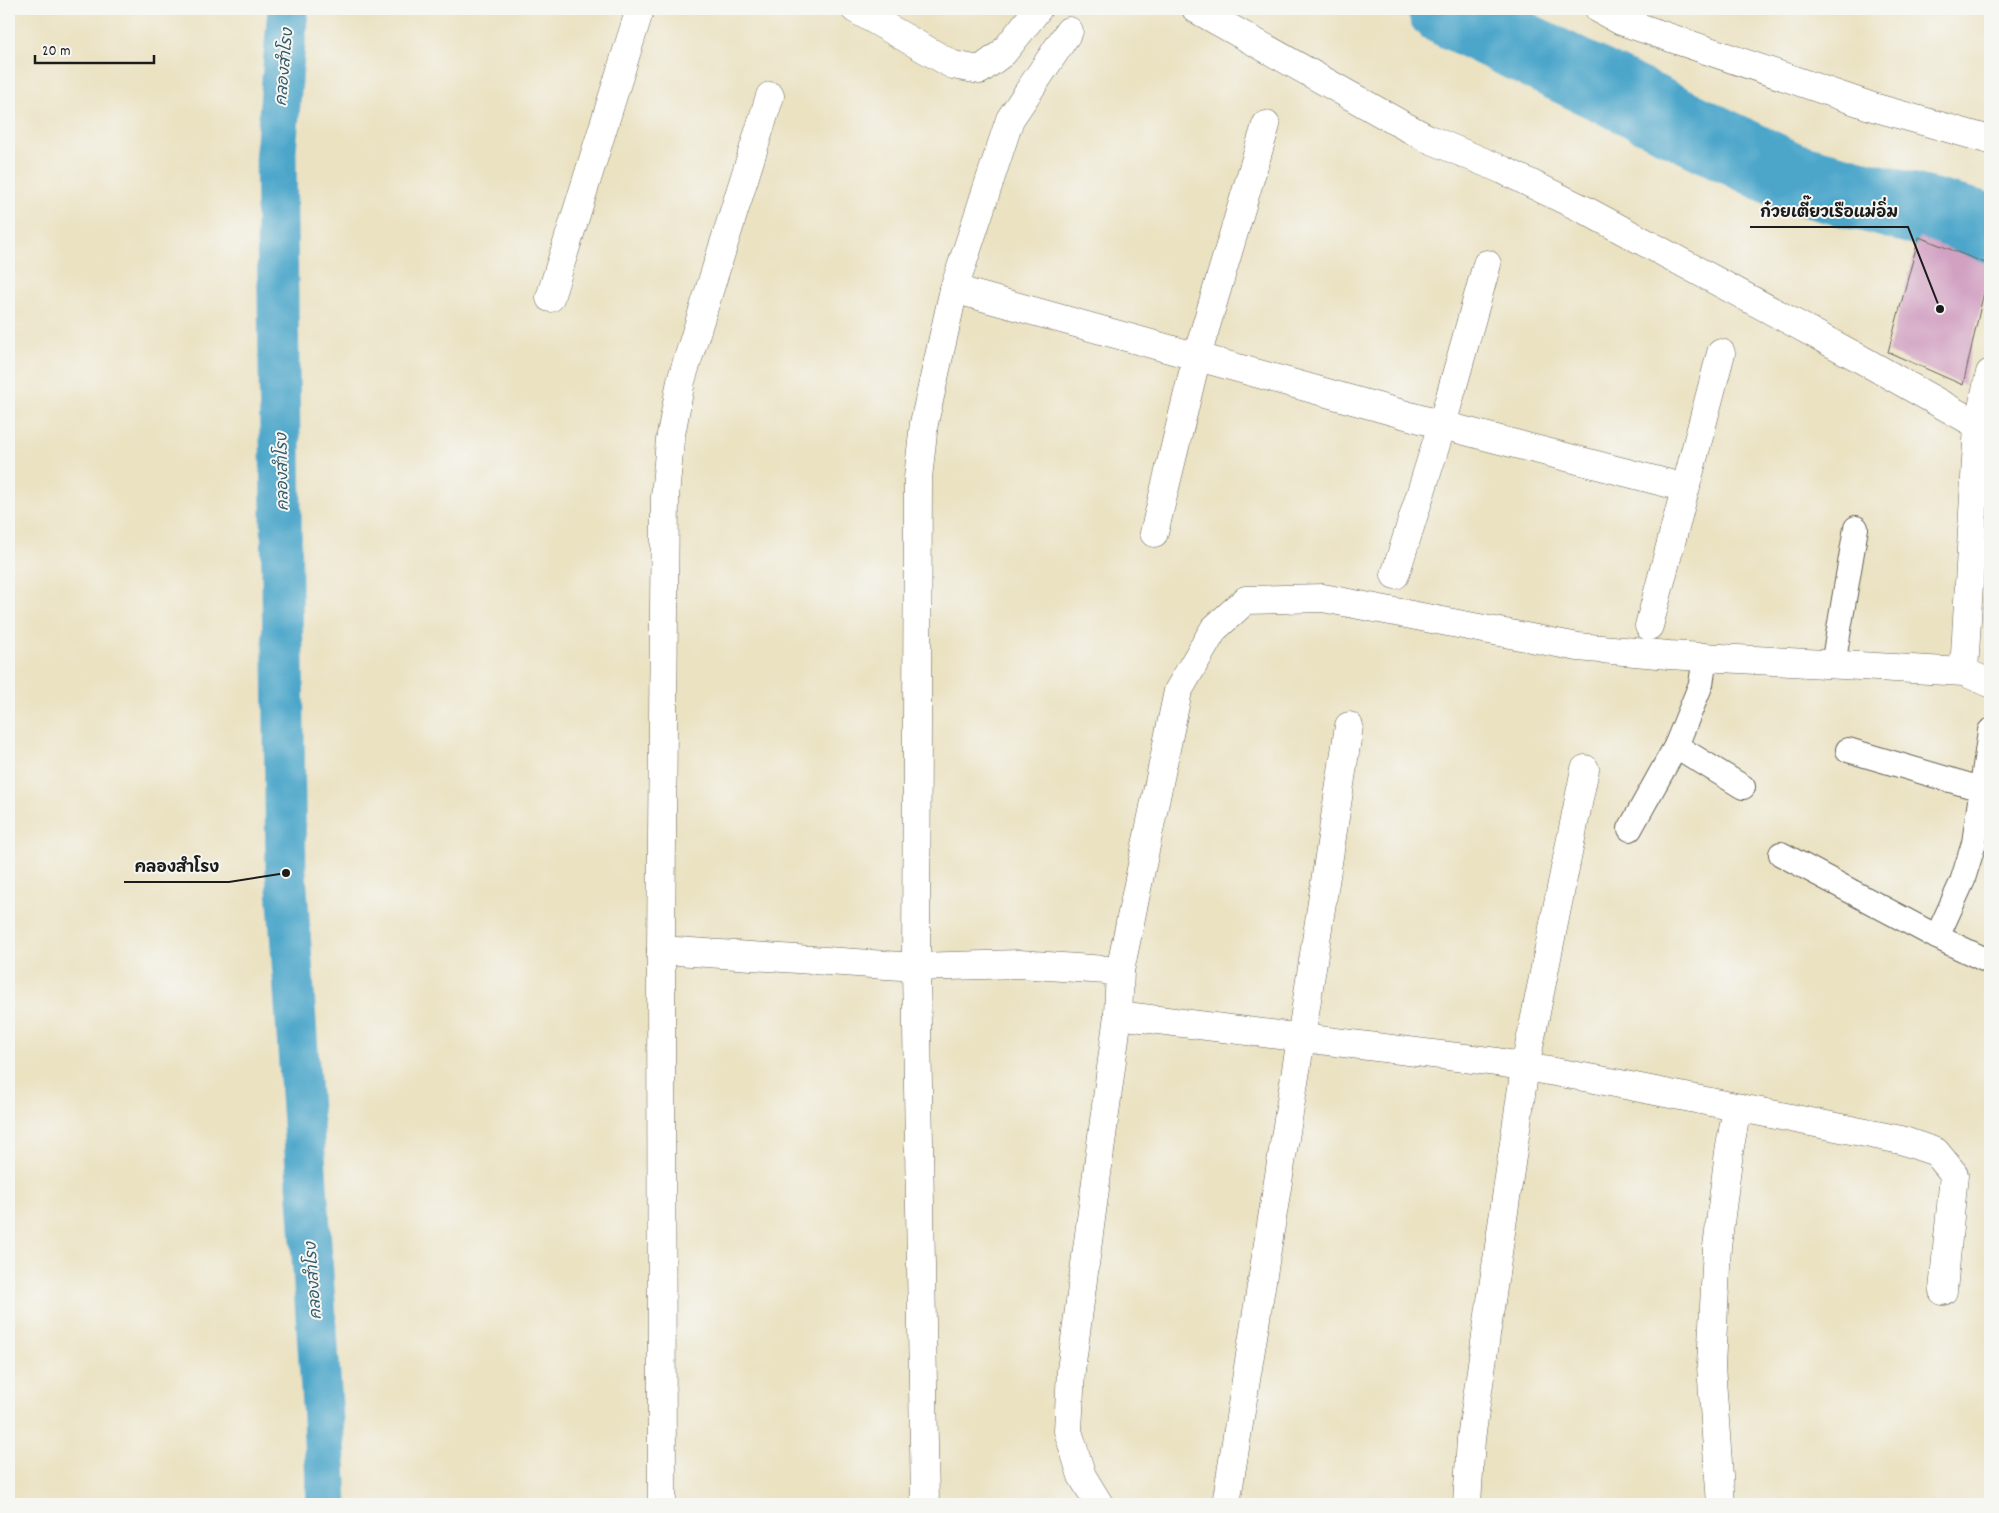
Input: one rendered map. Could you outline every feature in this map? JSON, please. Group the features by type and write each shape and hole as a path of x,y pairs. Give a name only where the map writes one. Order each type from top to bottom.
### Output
{"street":[{"path":"550,298 640,9"},
{"path":"855,9 882,16 953,65 980,70 1002,53 1038,9"},
{"path":"1196,9 1427,138 1503,170 1585,210 1978,425"},
{"path":"1599,9 1621,21 1873,107 1990,140"},
{"path":"925,1504 916,967 918,478 924,423 954,289 1010,118 1069,31"},
{"path":"662,1504 661,950 665,497 670,440 681,381 770,96"},
{"path":"1154,533 1198,356 1266,125"},
{"path":"1395,574 1442,425 1487,264"},
{"path":"954,289 1442,425 1686,488"},
{"path":"1649,626 1721,352"},
{"path":"1964,672 1983,472 1978,425 1990,373"},
{"path":"1099,1504 1082,1476 1068,1431 1071,1370 1118,1015 1120,972 1178,691 1214,629 1246,600 1323,598 1578,646 1705,657 1964,672 1990,683"},
{"path":"1226,1504 1302,1039 1349,726"},
{"path":"1468,1504 1471,1439 1526,1067 1585,769"},
{"path":"661,950 916,967 1019,964 1120,972"},
{"path":"1118,1015 1526,1067 1901,1140 1936,1152 1954,1174 1943,1291"},
{"path":"1721,1504 1711,1366 1718,1247 1729,1152 1737,1108"}],"lane":[{"path":"1833,665 1856,528"},
{"path":"1630,829 1676,746 1701,684 1705,657"},
{"path":"1937,937 1962,882 1974,843 1990,732"},
{"path":"1676,746 1743,787"},
{"path":"1848,750 1981,789"},
{"path":"1782,854 1937,937 1990,962"}],"building":[{"path":"1919,237 1990,265 1963,385 1888,352"}],"waterway":[{"name":"คลองสำโรง","path":"288,9 276,151 286,873 327,1504"},
{"path":"1443,9 1790,177 1990,229"}],"place":[{"name":"ก๋วยเตี๊ยวเรือแม่อิ่ม","path":"1940,309"},
{"name":"คลองสำโรง","path":"286,873"}]}
